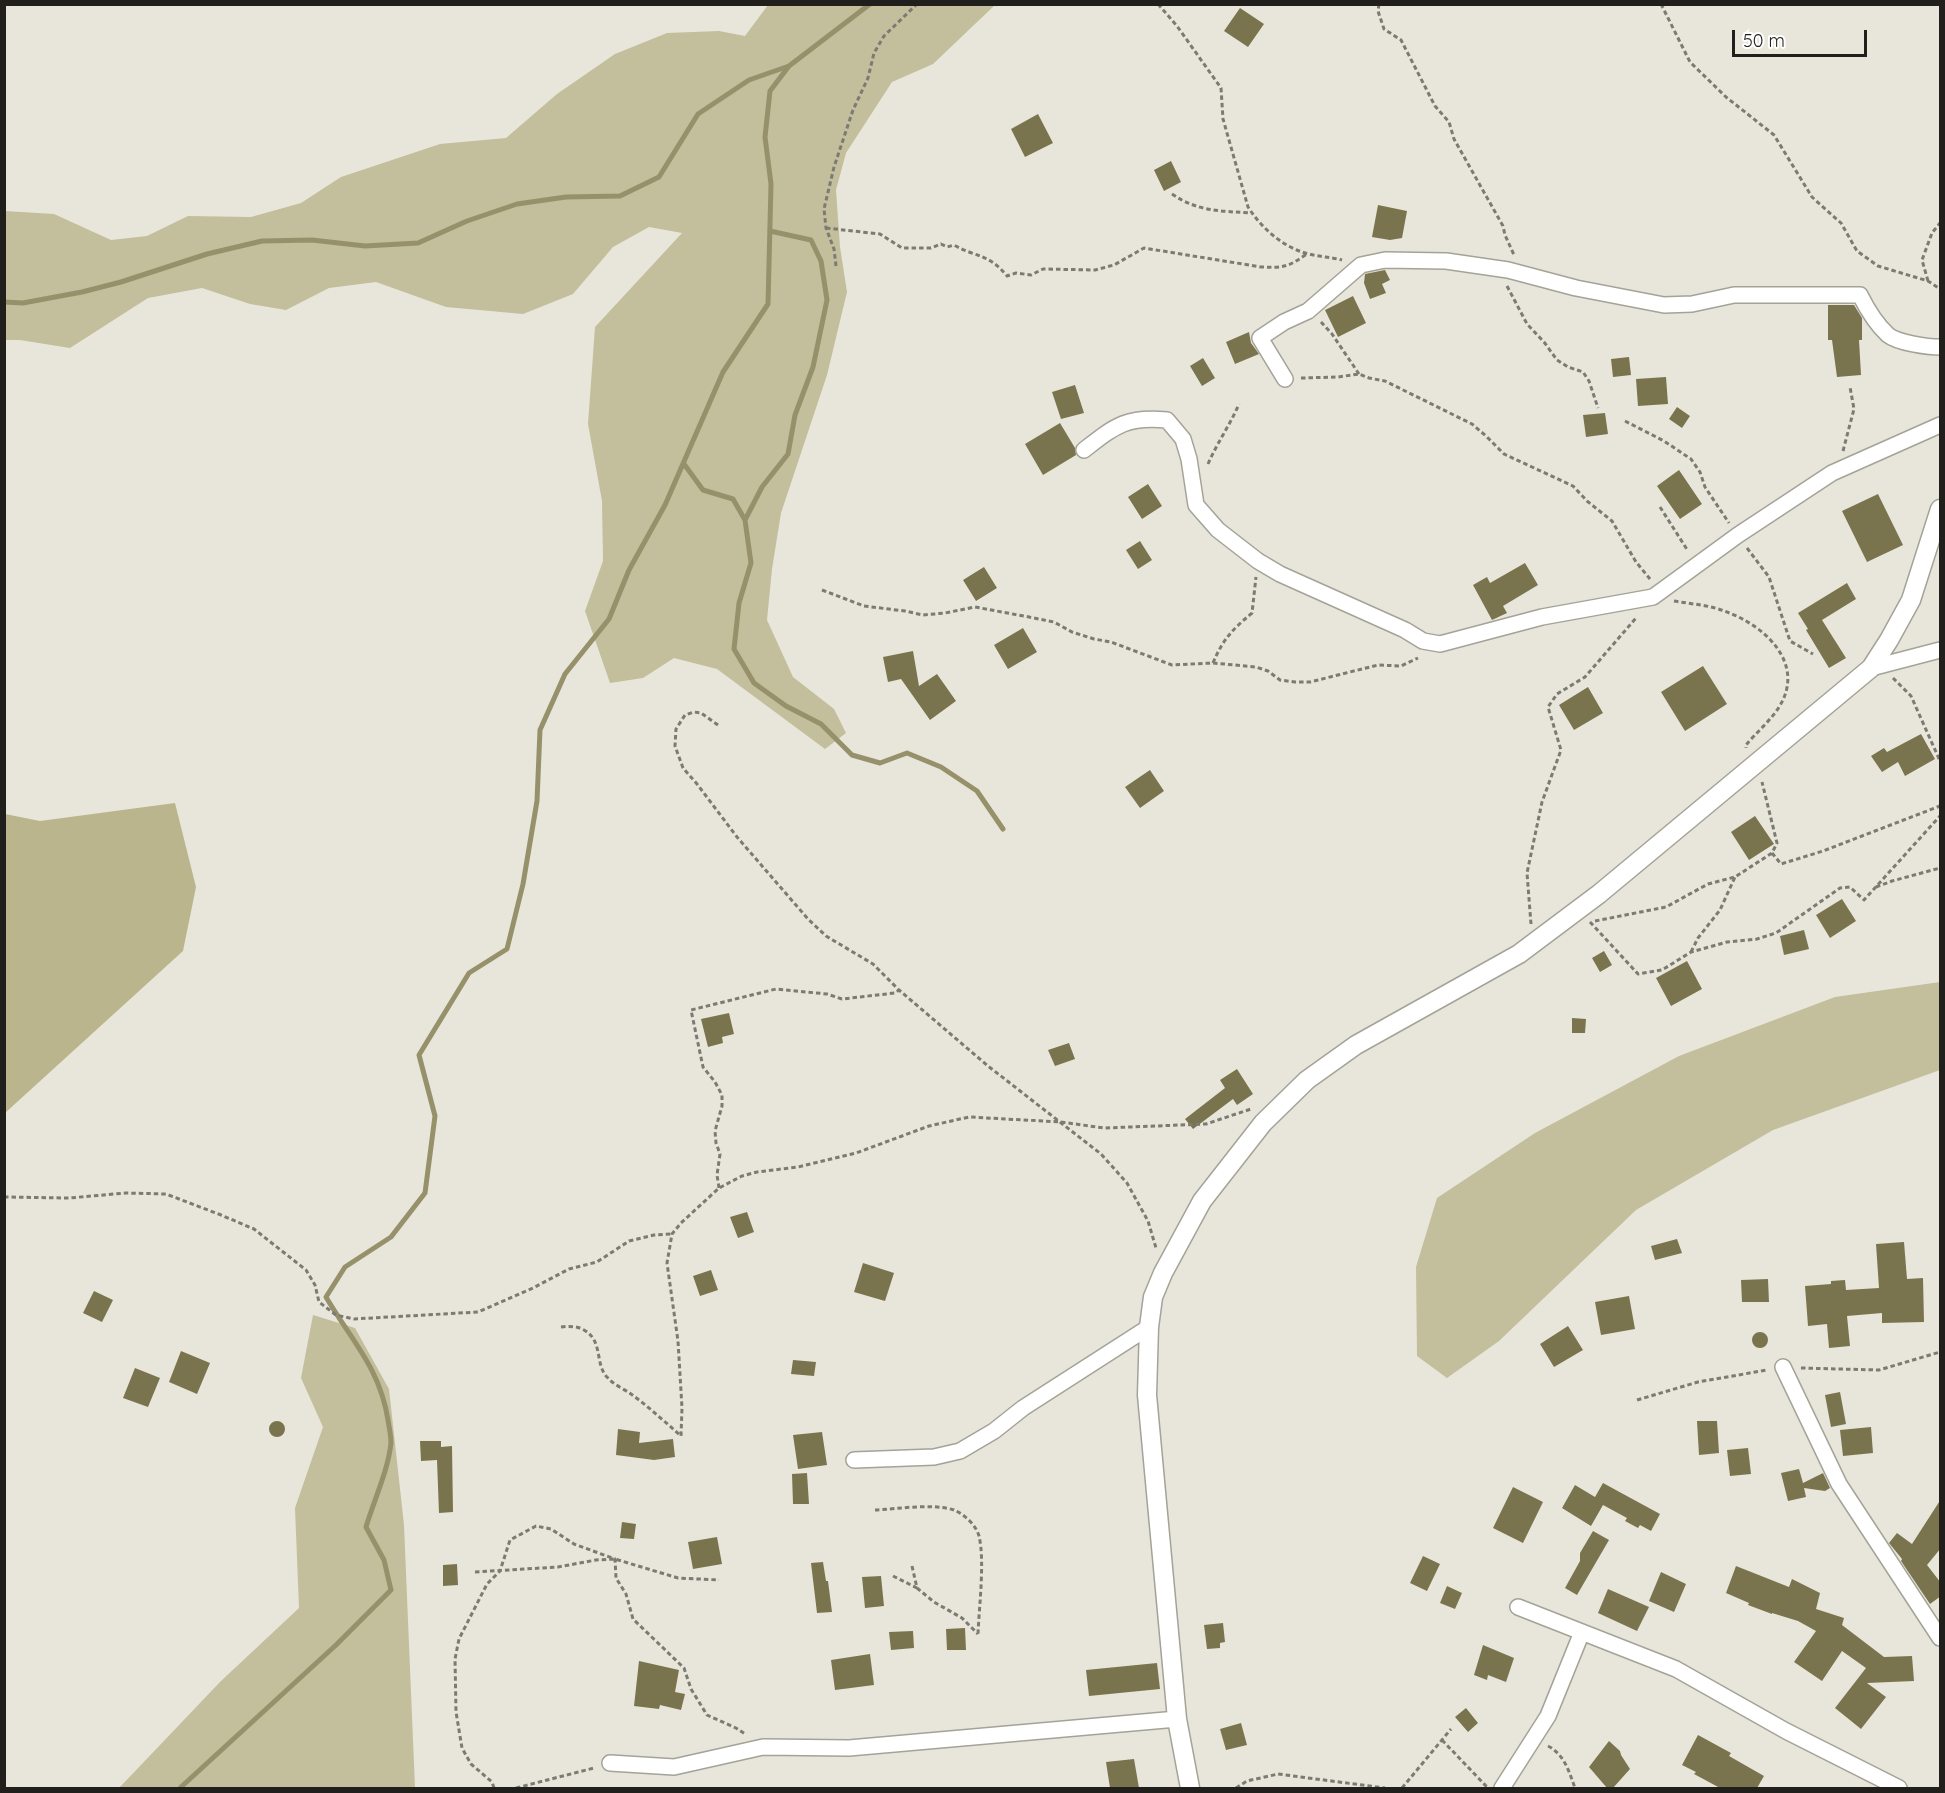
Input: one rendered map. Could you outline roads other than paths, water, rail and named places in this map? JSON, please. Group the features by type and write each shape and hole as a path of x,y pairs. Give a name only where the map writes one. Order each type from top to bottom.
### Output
{"street":[{"path":"1285,379 1260,338 1284,322 1308,311 1361,265 1385,260 1446,261 1514,272 1575,288 1664,305 1692,304 1734,295 1860,295 1869,313 1890,336 1929,347 1941,347"},
{"path":"1084,450 1109,431 1130,420 1148,418 1167,420 1183,439 1189,459 1196,505 1218,530 1258,561 1280,574 1405,630 1423,641 1440,644 1542,617 1657,595 1780,507 1843,467 1941,425"},
{"path":"1190,1788 1177,1719 1147,1395 1149,1327 1153,1297 1163,1273 1202,1202 1263,1123 1307,1080 1356,1046 1584,915 1757,763 1871,668 1911,600 1941,509"},
{"path":"1871,668 1941,650"},
{"path":"854,1460 934,1457 960,1451 994,1431 1023,1408 1149,1327"},
{"path":"1783,1367 1839,1484 1941,1638"},
{"path":"1518,1606 1676,1669 1786,1731 1899,1788"},
{"path":"1502,1788 1548,1716 1582,1632"},
{"path":"610,1763 674,1767 763,1748 849,1748 1177,1719"}],"waterway":[{"path":"180,1788 336,1645 391,1590 384,1560 366,1527 384,1475 391,1443 384,1402 363,1355 326,1297 345,1267 391,1237 425,1193 435,1116 419,1055 469,973 507,949 523,884 537,801 540,730 565,674 609,619 629,570 665,505 723,372 768,304 771,184 765,137 770,91 789,66 870,4"},
{"path":"4,302 23,303 82,292 207,254 262,241 312,240 365,246 418,243 467,221 517,204 566,197 620,196 659,177 698,114 749,80 789,66"},
{"path":"745,520 762,487 788,454 795,415 813,367 827,300 821,261 811,240 770,231"},
{"path":"684,464 703,490 733,499 745,520 751,563 739,603 734,649 754,683 786,706 821,724 852,755 880,763 907,753 941,767 977,791 1003,829"}]}
